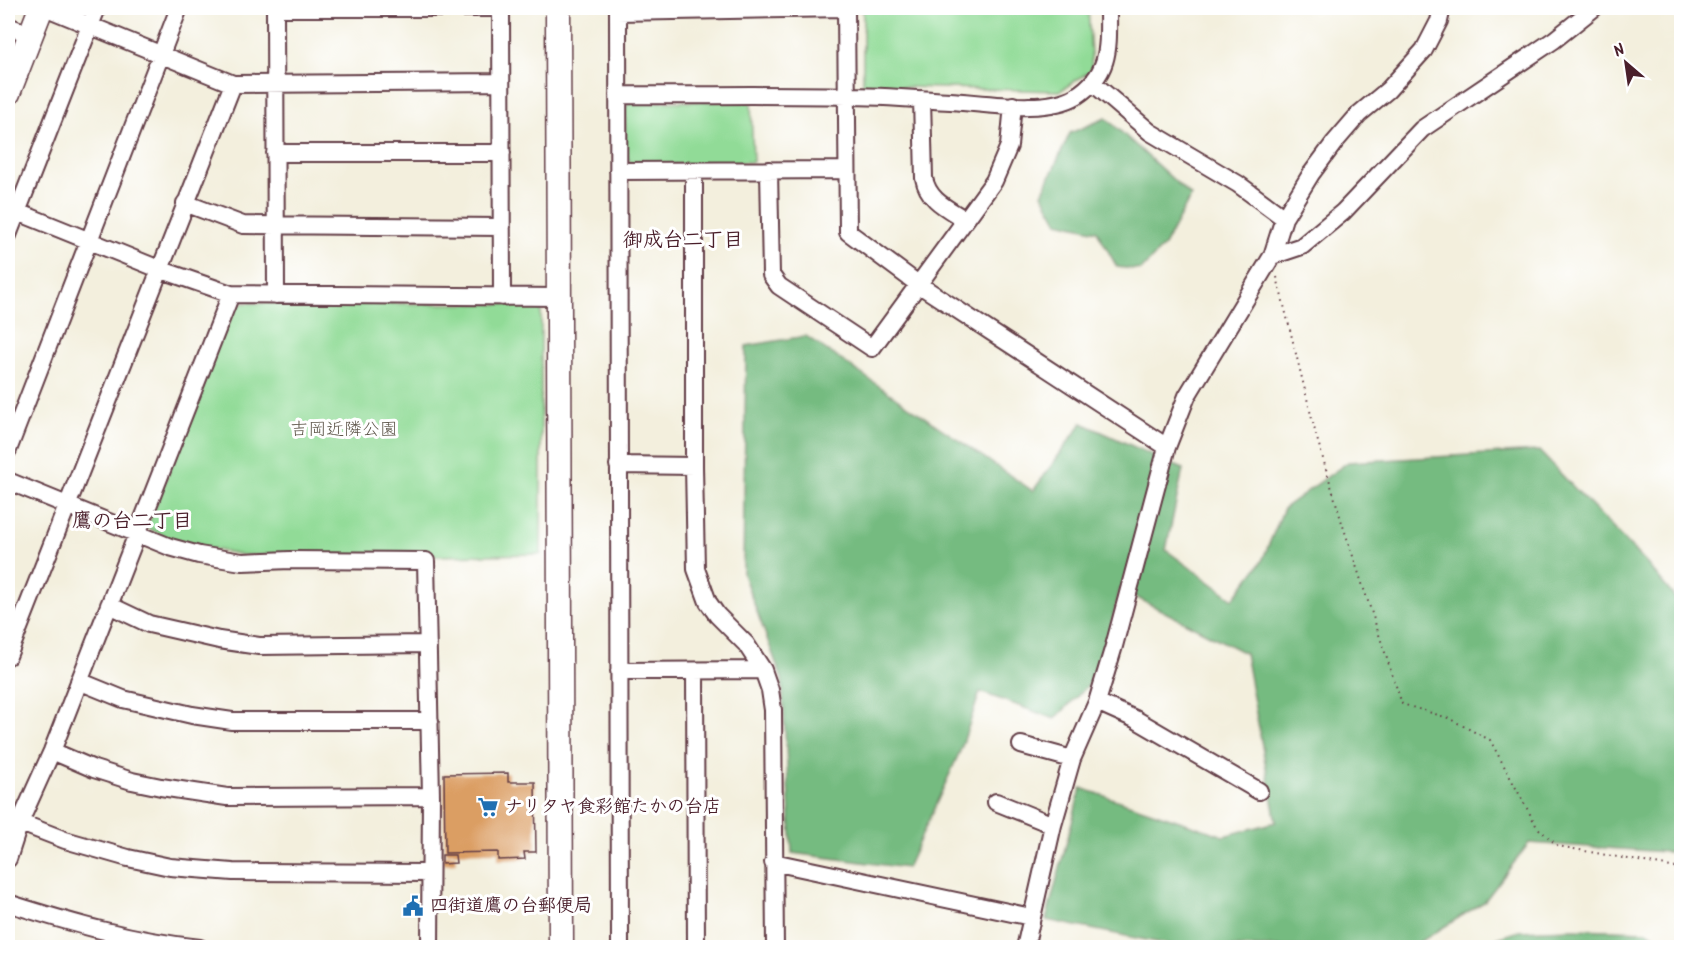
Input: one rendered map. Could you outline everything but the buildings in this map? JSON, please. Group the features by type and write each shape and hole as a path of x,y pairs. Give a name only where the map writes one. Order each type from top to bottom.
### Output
{"street":[{"path":"8,93 18,30 41,8"},
{"path":"47,8 233,84 501,82"},
{"path":"8,235 12,210 97,8"},
{"path":"8,450 179,8"},
{"path":"276,295 275,8 501,8 502,297"},
{"path":"558,8 561,948"},
{"path":"620,948 618,10 846,8 848,232 918,284 1167,447"},
{"path":"618,95 848,96 1013,105 1043,105 1060,102 1075,96 1093,83 1102,70 1106,58 1108,8"},
{"path":"1025,948 1053,825 1072,759 1096,702 1114,646 1167,447 1187,396 1272,256 1284,218 1334,143 1359,114 1388,90 1424,50 1439,21 1442,8"},
{"path":"1272,256 1302,246 1343,212 1422,129 1554,40 1594,8"},
{"path":"1093,83 1150,132 1238,184 1284,218"},
{"path":"8,656 233,84"},
{"path":"922,99 926,188 933,198 964,219"},
{"path":"769,170 771,274 779,286 872,348 964,219 994,181 1009,146 1013,105"},
{"path":"275,153 502,153"},
{"path":"618,171 846,170"},
{"path":"694,171 696,569 708,602 717,615 746,644 763,670 770,690 773,710 774,948"},
{"path":"185,203 243,225 502,227"},
{"path":"12,210 159,269 231,294 559,297"},
{"path":"8,859 14,820 52,751 231,294"},
{"path":"618,465 694,466"},
{"path":"8,481 138,532 170,547 199,555 242,562 426,561 431,796 430,948"},
{"path":"109,605 149,624 219,640 259,646 428,644"},
{"path":"619,671 763,670"},
{"path":"695,671 696,948"},
{"path":"80,681 123,699 192,716 232,722 430,721"},
{"path":"1096,702 1135,719 1259,790"},
{"path":"1022,745 1072,759"},
{"path":"52,751 94,769 132,781 227,797 431,796"},
{"path":"996,802 1053,825"},
{"path":"14,820 65,840 170,867 233,872 430,873"},
{"path":"773,862 1031,917"},
{"path":"8,903 90,929 161,944 200,948"}],"path":[{"path":"1272,256 1316,435 1342,523 1402,704 1448,718 1490,740 1538,827 1558,846 1682,869"}],"green space":[{"path":"863,8 1088,8 1092,70 1060,91 863,86"},
{"path":"751,101 753,162 634,166 625,155 625,108 630,102"},
{"path":"1106,118 1191,196 1164,246 1141,270 1117,267 1097,231 1058,222 1042,194 1070,133"},
{"name":"吉岡近隣公園","path":"242,303 541,304 541,554 242,555 177,542 147,528 231,309"},
{"path":"806,336 1033,491 1082,423 1183,469 1166,550 1233,599 1262,561 1284,508 1348,462 1539,451 1647,564 1681,605 1681,853 1529,843 1484,902 1412,947 1181,947 1046,920 1081,788 1224,836 1276,822 1245,653 1120,589 1099,674 1055,719 980,692 961,749 907,868 792,853 782,679 743,574 746,346"},
{"path":"1572,929 1647,931 1673,947 1468,947 1519,931"}],"place":[{"name":"ナリタヤ食彩館たかの台店","path":"488,807"},
{"name":"四街道鷹の台郵便局","path":"413,906"}],"district":[{"name":"御成台二丁目","path":"683,241"},
{"name":"鷹の台二丁目","path":"132,522"}]}
